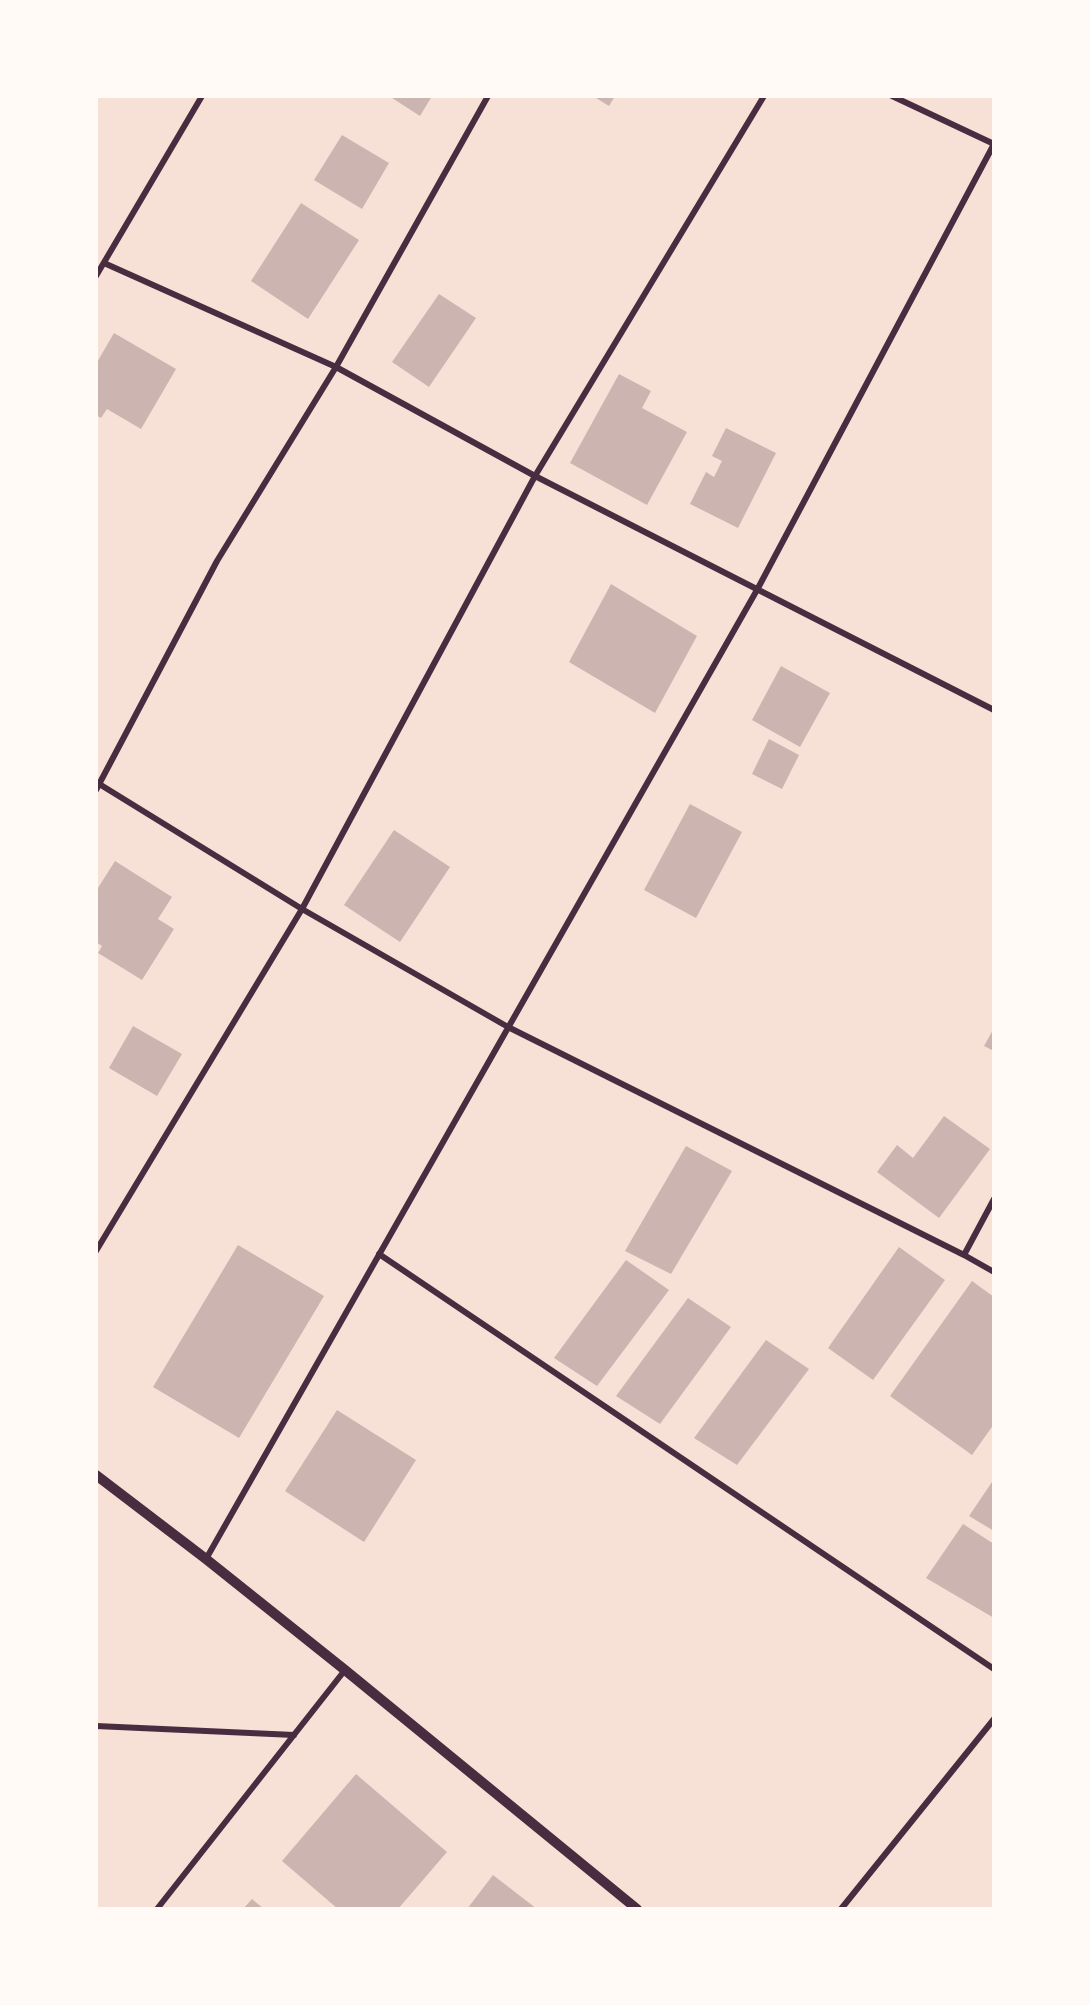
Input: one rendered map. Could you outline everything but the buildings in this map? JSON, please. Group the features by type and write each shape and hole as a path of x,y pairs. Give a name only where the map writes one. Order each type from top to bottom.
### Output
{"street":[{"path":"96,276 202,96"},
{"path":"488,96 336,367 218,561 97,786 302,909 508,1028 994,1272"},
{"path":"96,1251 302,909 535,476 764,96"},
{"path":"206,1559 757,590 994,144 892,96"},
{"path":"104,263 336,367 535,476 994,709"},
{"path":"964,1255 994,1199"},
{"path":"379,1254 994,1669"},
{"path":"96,1475 345,1670 637,1909"},
{"path":"157,1909 345,1670"},
{"path":"841,1909 994,1719"},
{"path":"96,1725 294,1736"}]}
